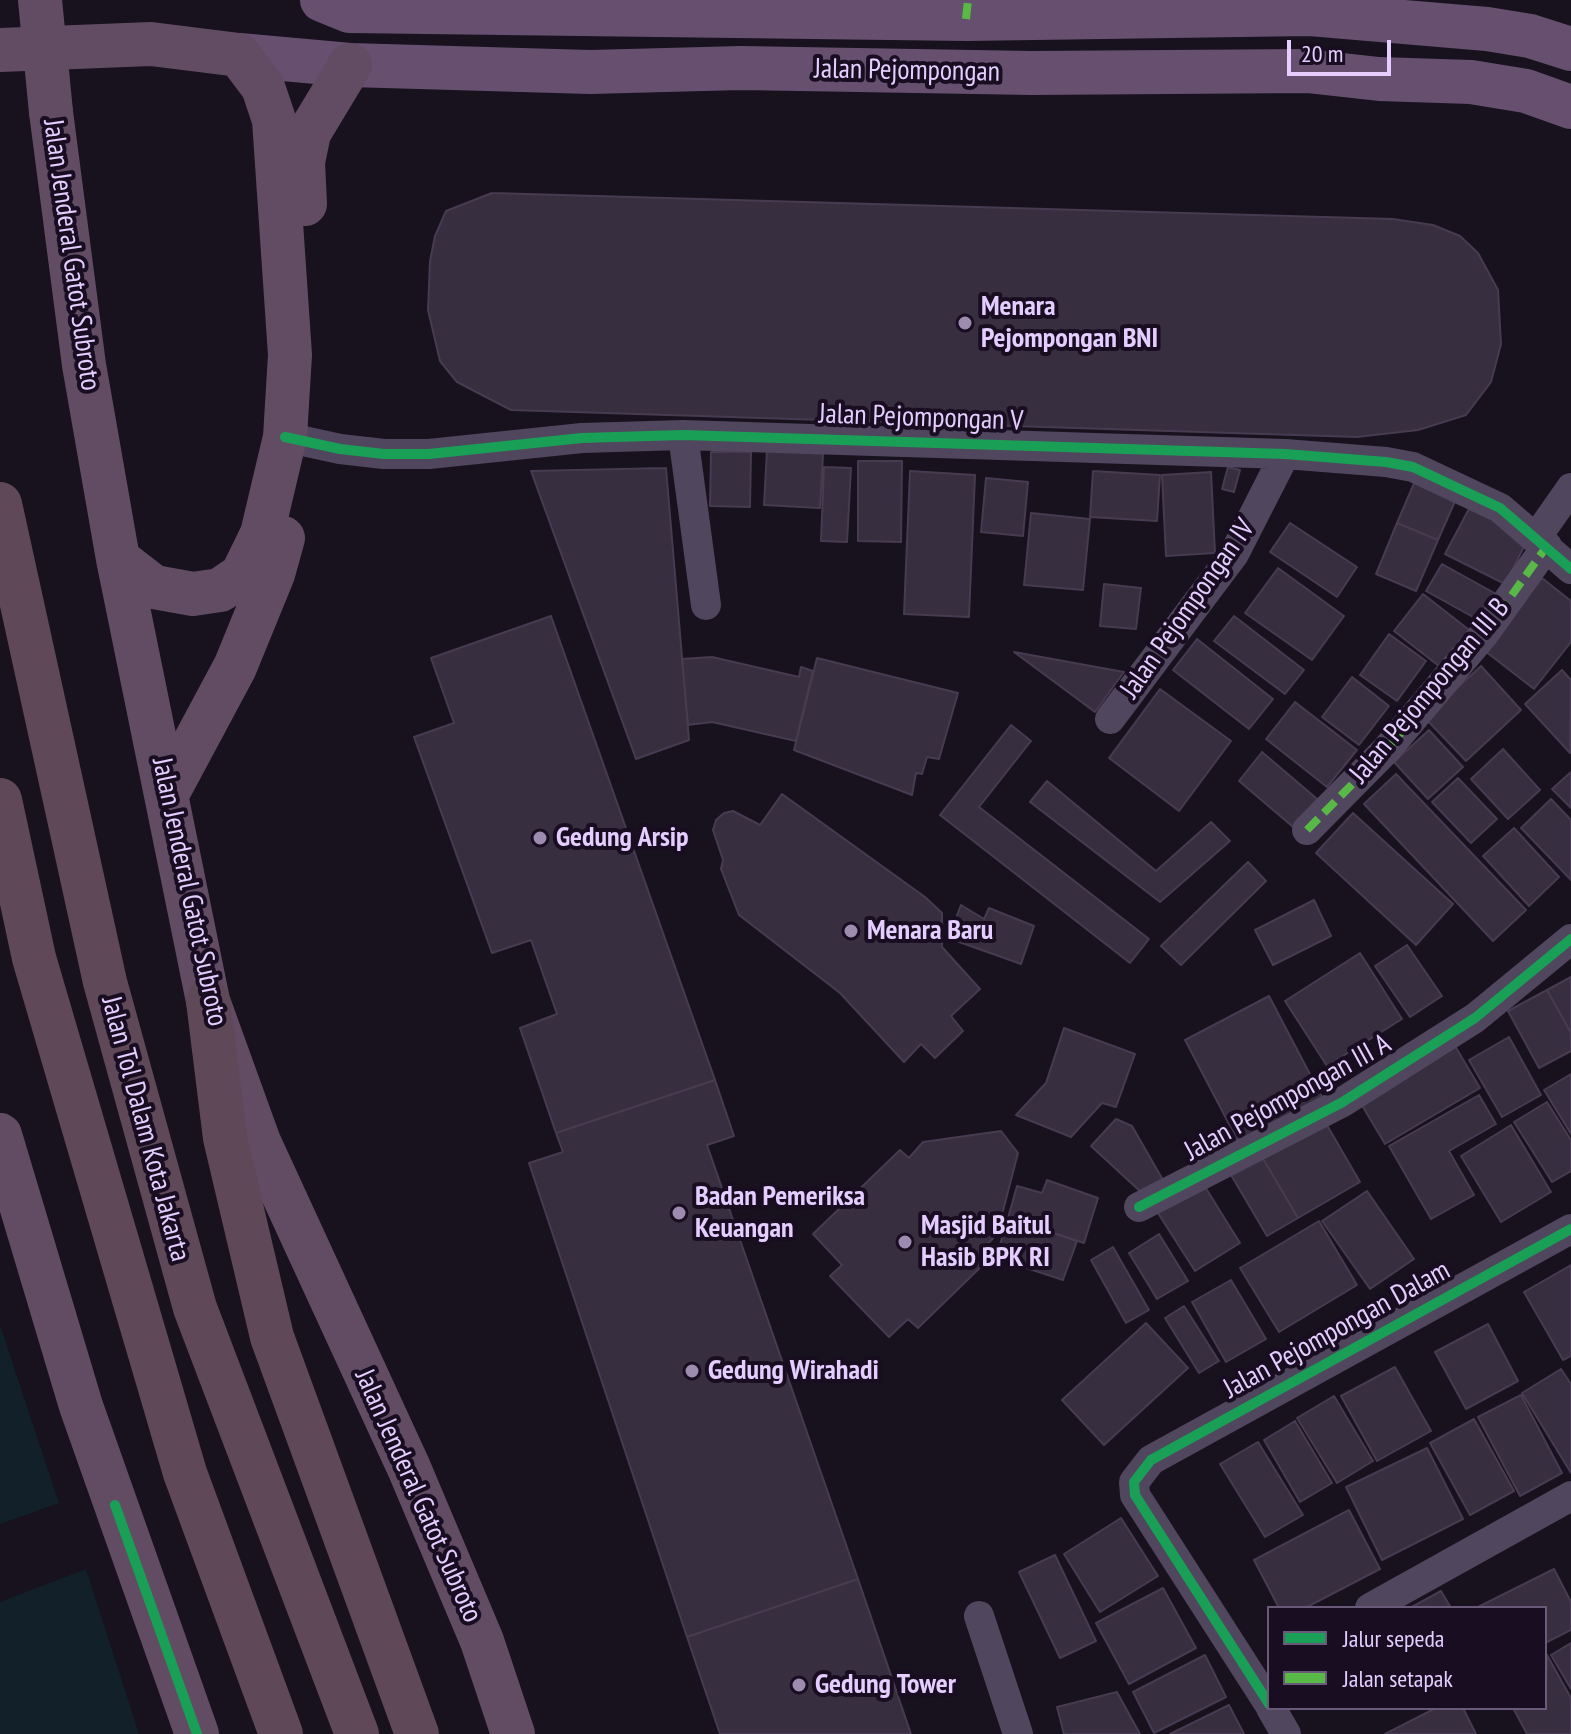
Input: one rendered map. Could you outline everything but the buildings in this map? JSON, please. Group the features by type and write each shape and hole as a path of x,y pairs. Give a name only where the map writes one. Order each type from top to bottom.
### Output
{"highway":[{"name":"Jalan Jenderal Gatot Subroto","path":"40,0 51,112 84,365 118,559 208,1001 259,1142 409,1468 482,1641 513,1734"},
{"path":"0,50 151,44 239,55 263,87 274,120 296,440 262,534 242,575 220,590 193,594 154,587 118,559"},
{"path":"167,794 235,667 264,598 310,369 309,240 303,162 309,133 350,65"},
{"name":"Jalan Tol Dalam Kota Jakarta","path":"0,504 105,982 195,1308 357,1734"},
{"name":"Jalan Tol Dalam Kota Jakarta","path":"0,800 34,958 181,1458 281,1734"},
{"path":"208,1001 225,1138 272,1337 417,1734"},
{"path":"0,1135 81,1406 197,1734"}],"main road":[{"name":"Jalan Pejompongan","path":"322,0 349,11 967,9 1310,14 1487,29 1530,36 1571,49"},
{"name":"Jalan Pejompongan","path":"239,55 350,65 590,72 741,68 1032,73 1307,71 1379,79 1471,82 1526,91 1571,107"}],"street":[{"name":"Jalan Pejompongan V","path":"296,440 384,454 429,454 582,438 683,435 1285,454 1413,467 1500,508 1571,569"},
{"path":"683,435 706,605"},
{"name":"Jalan Pejompongan IV","path":"1110,719 1234,554 1285,454"},
{"name":"Jalan Pejompongan III B","path":"1307,830 1397,737 1484,634 1571,488"},
{"name":"Jalan Pejompongan III A","path":"1139,1207 1341,1103 1475,1018 1571,939"},
{"name":"Jalan Pejompongan Dalam","path":"1260,1669 1135,1495 1134,1482 1151,1460 1571,1229"},
{"path":"1374,1606 1571,1496"},
{"path":"979,1616 1018,1734"},
{"path":"1260,1669 1267,1695"},
{"path":"1272,1710 1286,1734"}],"shaded area":[{"path":"0,1325 59,1503 0,1524"},
{"path":"86,1569 139,1734 0,1734 0,1602"}],"marked path":[{"path":"966,19 968,0"},
{"path":"1307,830 1387,749 1484,634 1547,546"}],"cycle path":[{"path":"285,437 340,449 384,454 429,454 582,438 683,435 1285,454 1386,462 1413,467 1500,508 1571,569"},
{"path":"1139,1207 1341,1103 1475,1018 1571,939"},
{"path":"1267,1701 1135,1495 1134,1482 1151,1460 1571,1229"},
{"path":"115,1505 197,1734"}],"place":[{"name":"Menara Pejompongan BNI","path":"965,323"},
{"name":"Gedung Arsip","path":"540,838"},
{"name":"Menara Baru","path":"851,931"},
{"name":"Badan Pemeriksa Keuangan","path":"679,1213"},
{"name":"Masjid Baitul Hasib BPK RI","path":"905,1242"},
{"name":"Gedung Wirahadi","path":"692,1371"},
{"name":"Gedung Tower","path":"799,1685"}]}
